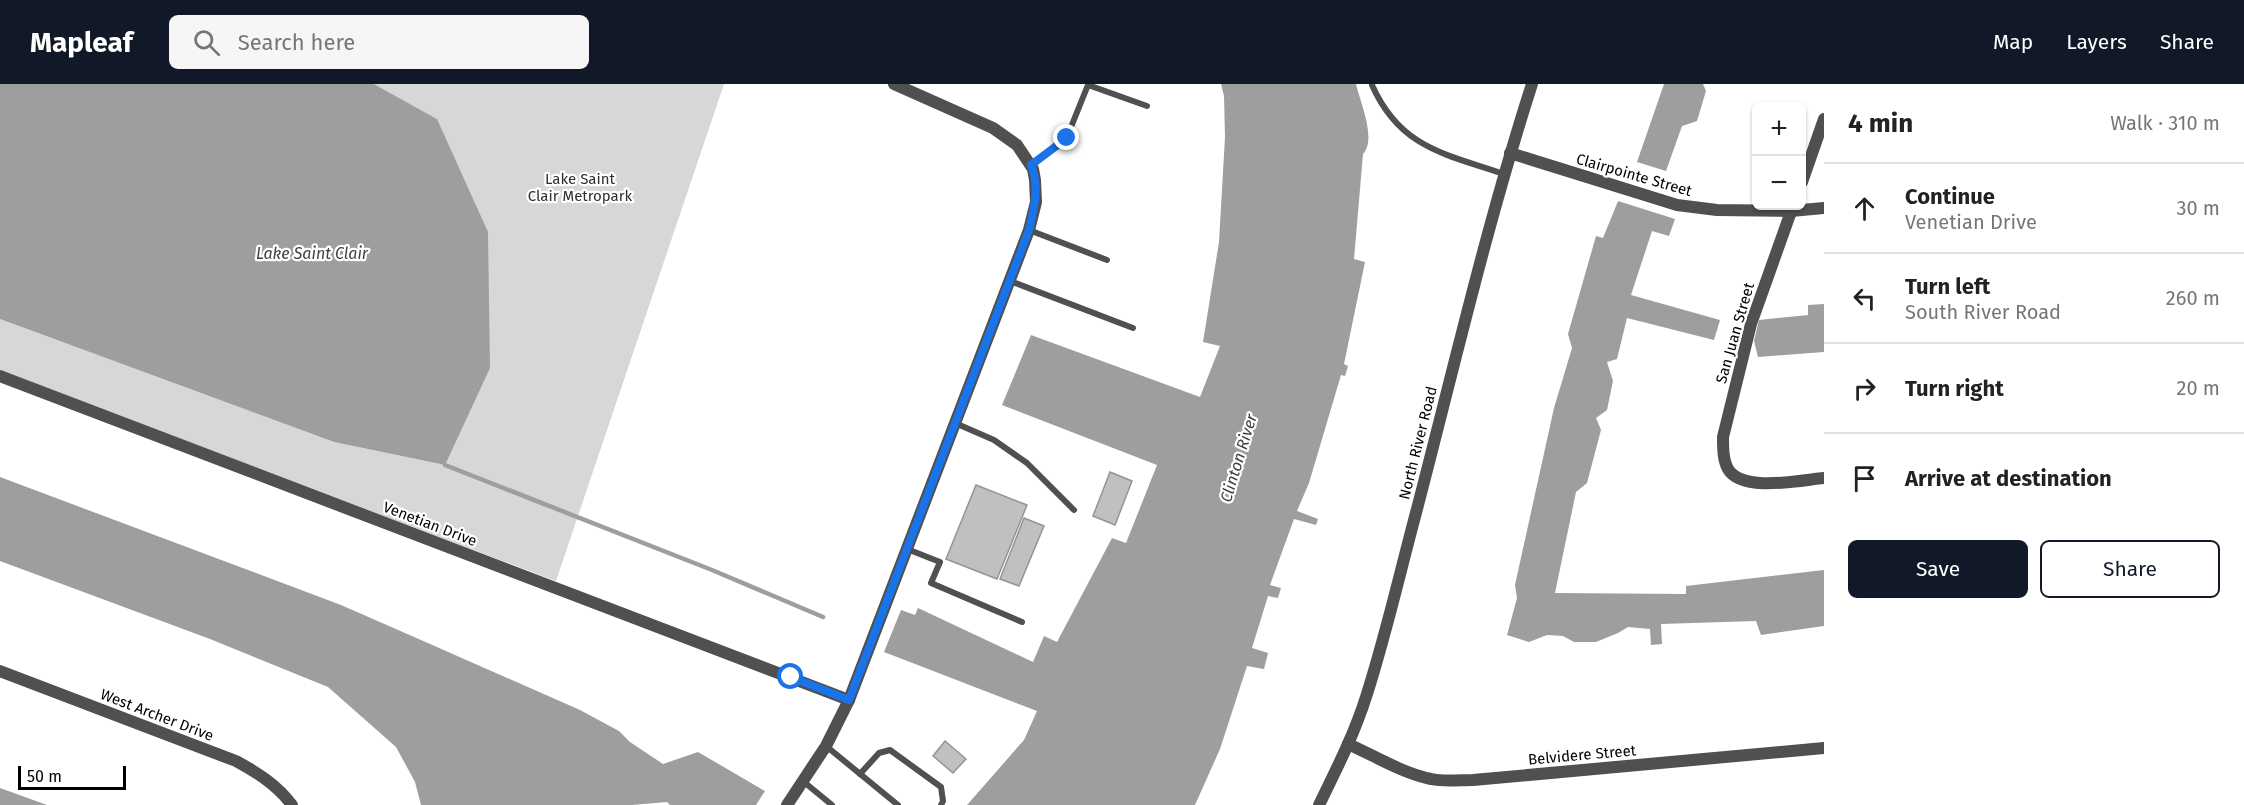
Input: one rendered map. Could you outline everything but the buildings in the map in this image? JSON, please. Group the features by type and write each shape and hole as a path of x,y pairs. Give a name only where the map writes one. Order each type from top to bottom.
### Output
{"street":[{"path":"788,805 826,746 849,700 1010,281 1029,230 1036,202 1035,180 1031,165 1017,145 1000,133 894,84"},
{"name":"North River Road","path":"1318,805 1348,744 1366,698 1473,284 1532,84"},
{"path":"1806,171 1824,119"},
{"name":"Clairpointe Street","path":"1510,153 1677,205 1717,210 1752,209"},
{"name":"Clairpointe Street","path":"1806,208 1824,208"},
{"name":"San Juan Street","path":"1791,210 1751,324 1725,426 1723,454 1729,471 1743,480 1758,484 1824,478"},
{"name":"Venetian Drive","path":"0,376 849,700"},
{"name":"West Archer Drive","path":"0,671 236,761 259,773 284,794 292,805"},
{"name":"Belvidere Street","path":"1348,744 1406,771 1431,779 1450,780 1473,780 1824,748"}],"lane":[{"path":"1031,165 1067,138 1088,85 1147,106"},
{"path":"1371,85 1388,115 1400,129 1416,141 1434,150 1504,174"},
{"path":"1029,230 1107,260"},
{"path":"1010,281 1133,328"},
{"path":"955,423 994,440 1027,463 1074,510"},
{"path":"907,548 940,562 931,583 1022,622"},
{"path":"826,746 898,805"},
{"path":"860,774 879,753 890,750 941,787 943,801 941,805"},
{"path":"804,782 832,805"}],"green space":[{"name":"Lake Saint Clair Metropark","path":"374,84 724,84 556,581 0,371 0,319 334,442 445,465 437,119"}],"water":[{"name":"Lake Saint Clair","path":"0,84 374,84 437,119 488,232 490,368 445,465 334,442 0,319"},
{"name":"Clinton River","path":"1221,84 1356,84 1366,120 1368,139 1363,154 1354,259 1365,262 1344,364 1348,366 1345,376 1341,375 1309,483 1297,511 1318,519 1316,525 1294,519 1270,585 1281,588 1278,598 1268,596 1252,648 1268,653 1264,669 1247,666 1220,749 1195,805 967,805 1024,740 1037,711 884,652 901,610 915,615 918,608 1033,662 1044,636 1057,642 1112,538 1126,543 1157,465 1002,405 1031,335 1200,397 1220,346 1203,342 1219,242 1225,137 1224,96"},
{"path":"1664,84 1703,84 1706,91 1697,121 1682,126 1666,171 1637,162"},
{"path":"1618,201 1675,219 1669,236 1652,231 1631,295 1720,320 1714,340 1627,318 1617,359 1607,362 1613,381 1607,410 1596,418 1601,430 1587,483 1576,492 1555,593 1686,594 1686,586 1824,570 1824,626 1761,635 1756,621 1661,624 1662,644 1651,645 1650,629 1628,627 1596,642 1574,642 1563,636 1547,635 1529,642 1507,635 1517,598 1515,585 1554,408 1572,348 1568,334 1596,236 1603,238"},
{"path":"1824,304 1824,352 1758,357 1754,341 1759,320 1808,315 1808,305"},
{"path":"0,477 341,605 580,710 619,731 630,742 663,764 698,752 765,791 756,805 670,805 667,802 632,805 421,805 415,782 396,747 328,687 210,639 0,561"},
{"path":"0,788 47,805 0,805"}],"waterway":[{"path":"445,465 712,570 823,617"}],"route":[{"path":"791,677 849,700 1029,230 1036,202 1035,180 1031,165 1067,138"}]}
